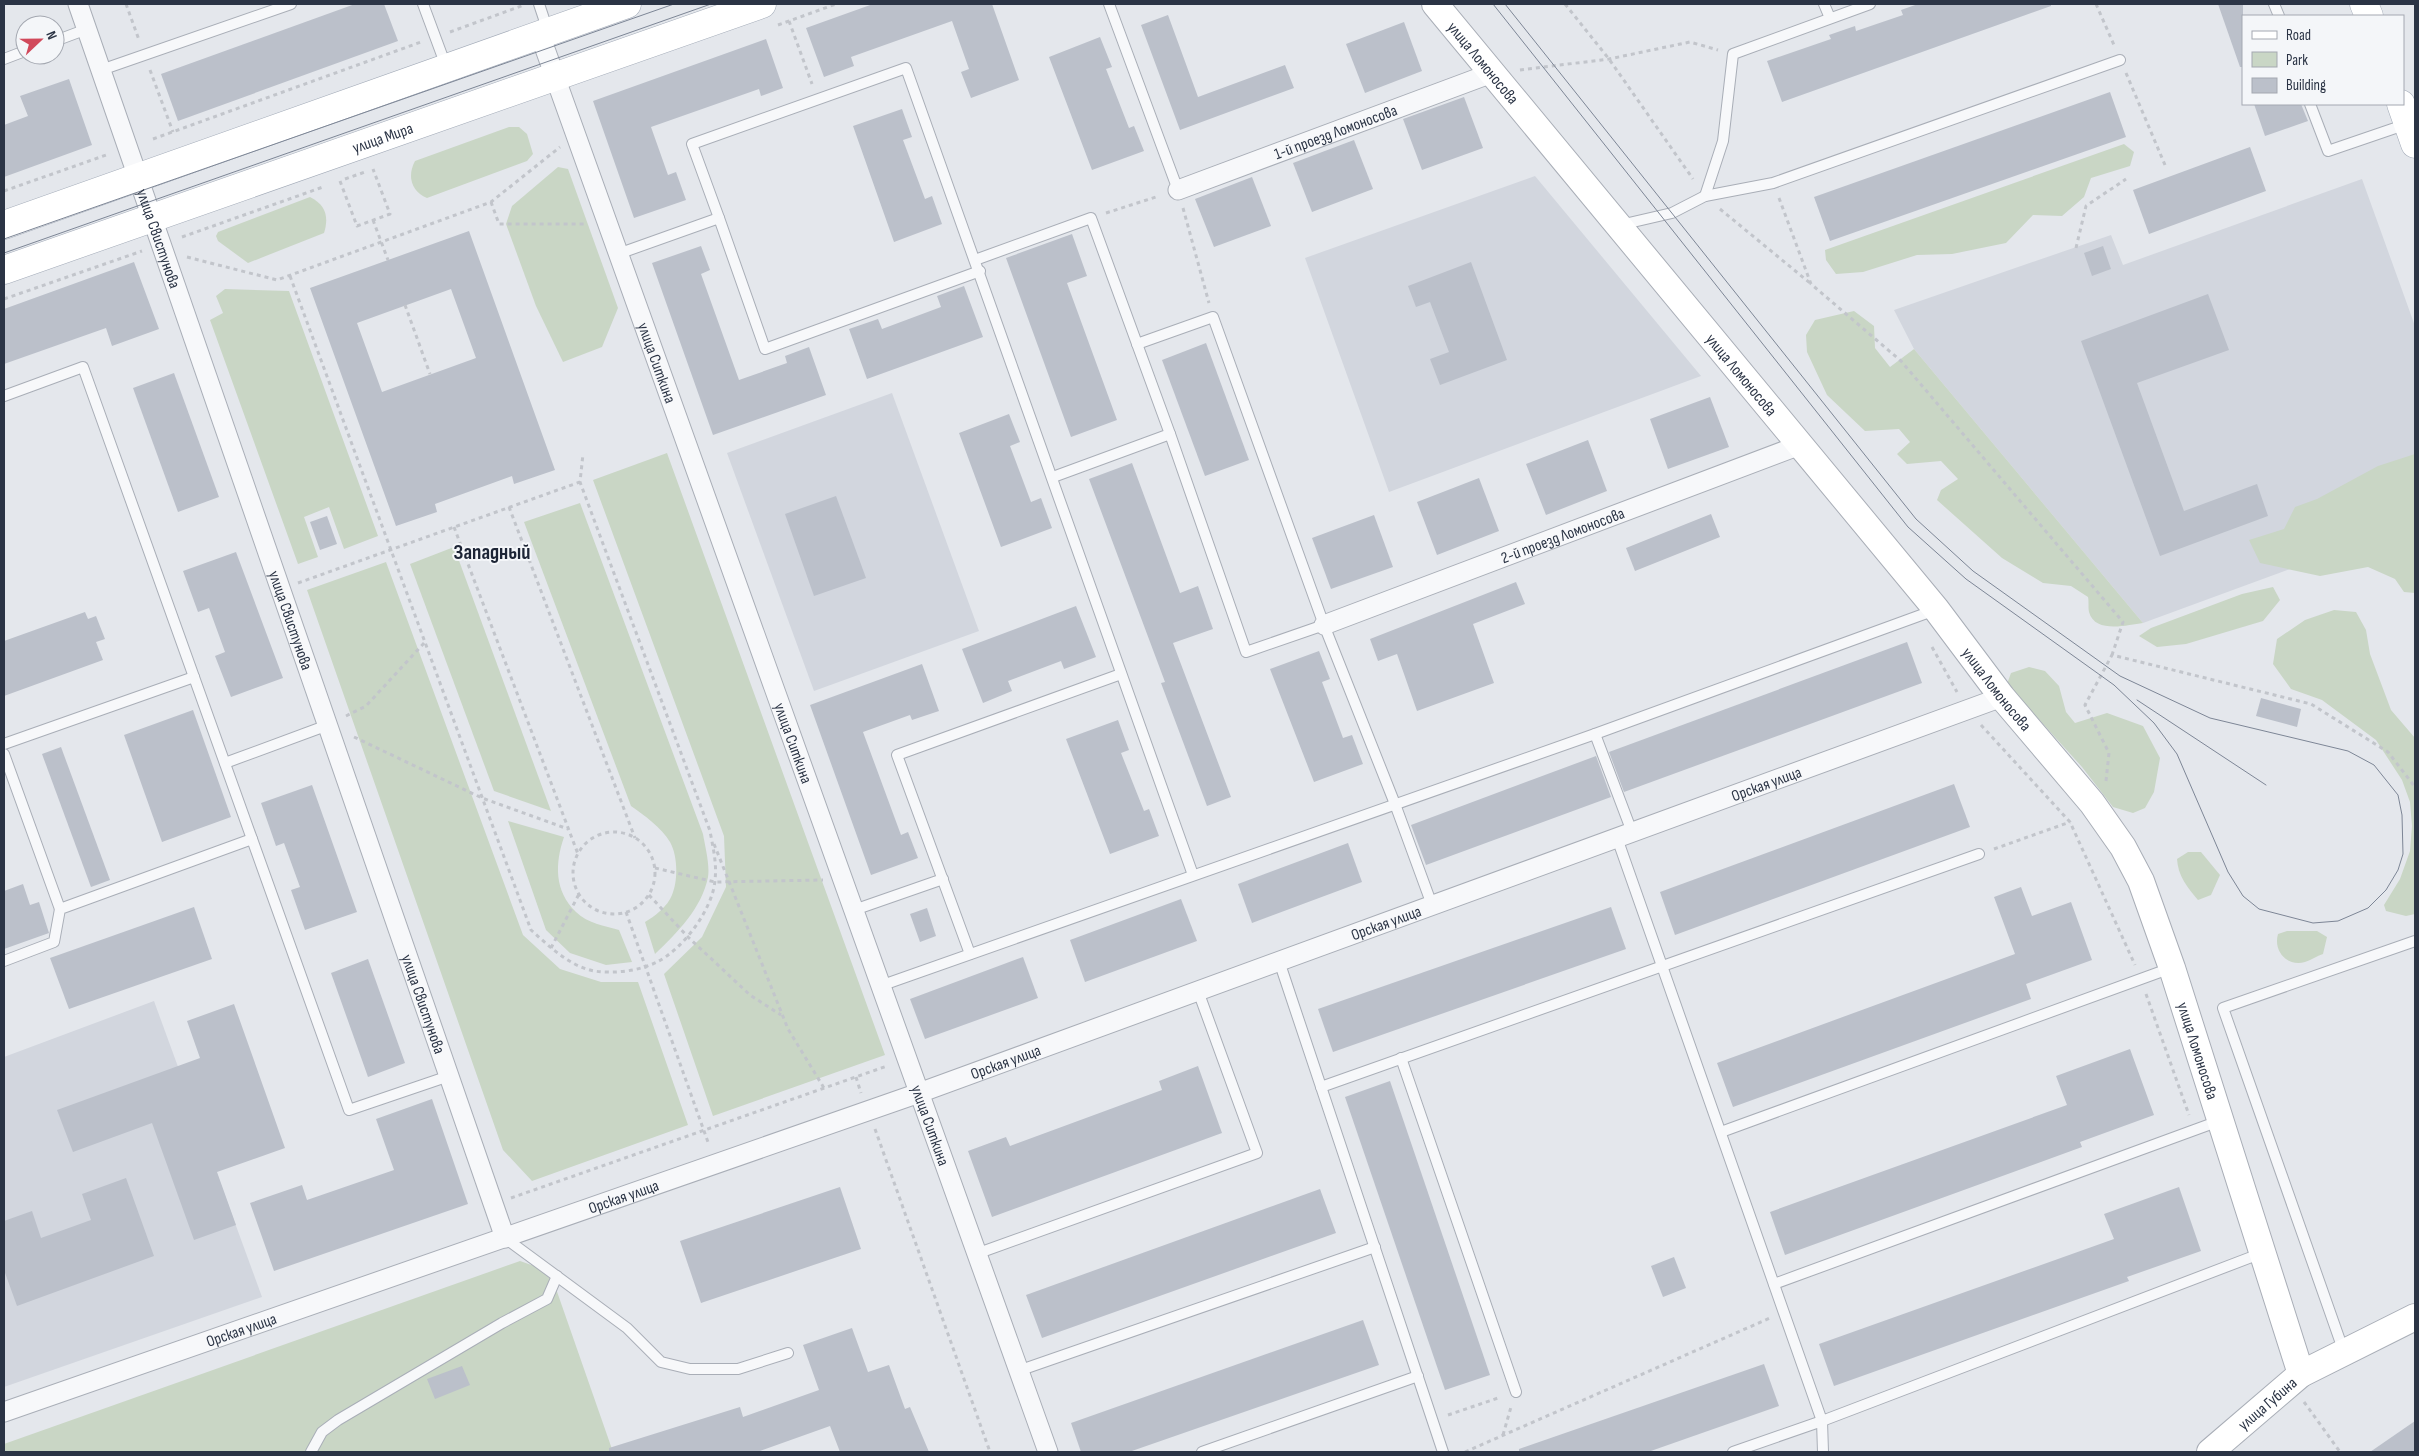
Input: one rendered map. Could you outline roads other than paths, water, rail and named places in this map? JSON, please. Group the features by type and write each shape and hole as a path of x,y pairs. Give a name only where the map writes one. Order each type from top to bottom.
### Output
{"main road":[{"path":"4,225 627,4"},
{"name":"улица Мира","path":"4,270 762,4"}],"street":[{"name":"улица Свистунова","path":"78,4 505,1238"},
{"name":"улица Ломоносова","path":"1435,4 1936,609 2002,697 2092,803 2123,847 2141,881 2172,968 2300,1374"},
{"name":"улица Ситкина","path":"544,33 555,76 618,254 1048,1452"},
{"name":"1-й проезд Ломоносова","path":"1178,190 1492,73"},
{"name":"2-й проезд Ломоносова","path":"1324,625 1800,445"},
{"name":"Орская улица","path":"4,1412 919,1093 2002,697"},
{"path":"2300,1374 2415,1317"},
{"name":"улица Губина","path":"2210,1452 2300,1374"}],"lane":[{"path":"102,70 291,4"},
{"path":"423,4 447,68"},
{"path":"539,4 544,33"},
{"path":"1110,4 1178,190"},
{"path":"1824,4 1830,18"},
{"path":"1705,196 1723,141 1732,54 1870,4"},
{"path":"65,38 87,30"},
{"path":"1619,226 1672,213 1705,196 1773,184 2120,60"},
{"path":"980,271 765,349 692,144 906,68 980,271 1193,874"},
{"path":"2310,105 2328,151 2408,124"},
{"path":"618,254 719,218"},
{"path":"975,260 1091,218 1170,434 1246,652 1324,625"},
{"path":"1137,344 1213,317 1324,625 1395,804 1432,905"},
{"path":"4,396 83,367 349,1110 450,1076"},
{"path":"1053,477 1170,434"},
{"path":"880,986 1193,874 1595,734 1936,609"},
{"path":"970,954 897,755 1121,674"},
{"path":"4,744 194,677"},
{"path":"225,763 328,725"},
{"path":"1595,734 1663,966 1822,1420 1823,1452"},
{"path":"4,754 60,909 54,942 4,961"},
{"path":"60,909 252,839"},
{"path":"1321,1087 1979,854"},
{"path":"854,910 943,879"},
{"path":"2344,1352 2223,1008 2415,941"},
{"path":"1279,961 1444,1452"},
{"path":"1721,1132 2172,968"},
{"path":"976,1254 1257,1153 1198,991"},
{"path":"1401,1058 1516,1392"},
{"path":"1774,1284 2220,1121"},
{"path":"505,1238 627,1328 662,1362 690,1368 738,1369 788,1353"},
{"path":"1018,1371 1375,1247"},
{"path":"1733,1452 2262,1253"},
{"path":"311,1452 322,1432 338,1420 502,1322 547,1299 557,1276"},
{"path":"1202,1452 1418,1376"}],"tram line":[{"path":"4,239 674,4"},
{"path":"4,253 711,4"},
{"path":"1493,4 1908,527 1966,579 2114,685 2154,723 2177,754 2228,872 2243,896 2259,909 2313,923 2338,921 2368,908 2386,890 2398,870 2403,854 2402,815 2398,795 2374,765 2348,751 2210,718 2120,676 1973,571 1916,519 1505,4"},
{"path":"2137,700 2266,785"}],"district":[{"name":"Западный","path":"492,552"}]}
